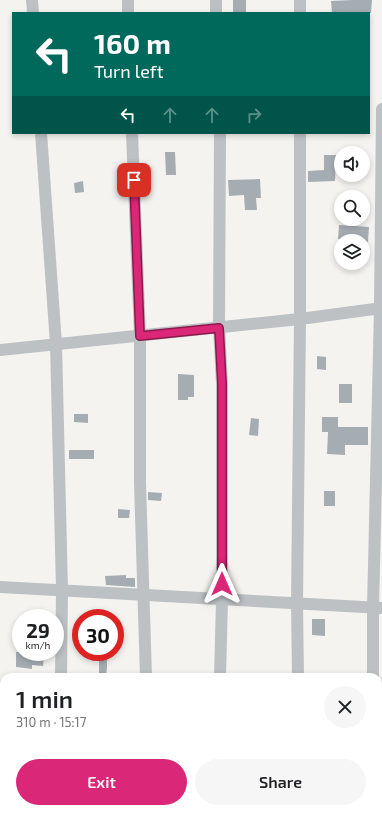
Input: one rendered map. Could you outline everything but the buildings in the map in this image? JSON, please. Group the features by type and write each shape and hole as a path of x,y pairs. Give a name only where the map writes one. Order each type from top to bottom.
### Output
{"street":[{"path":"32,0 33,12"},
{"path":"128,0 128,12"},
{"path":"216,0 216,12"},
{"path":"300,0 300,12"},
{"path":"374,673 378,608 382,109"},
{"path":"41,134 56,344 62,590 62,673"},
{"path":"132,134 140,336 140,483 146,673"},
{"path":"220,134 219,328 222,384 222,600 220,673"},
{"path":"298,673 297,604 300,134"},
{"path":"0,350 219,328 381,308"},
{"path":"0,587 378,608"}],"route":[{"path":"134,180 140,336 219,328 222,384 222,584"}]}
